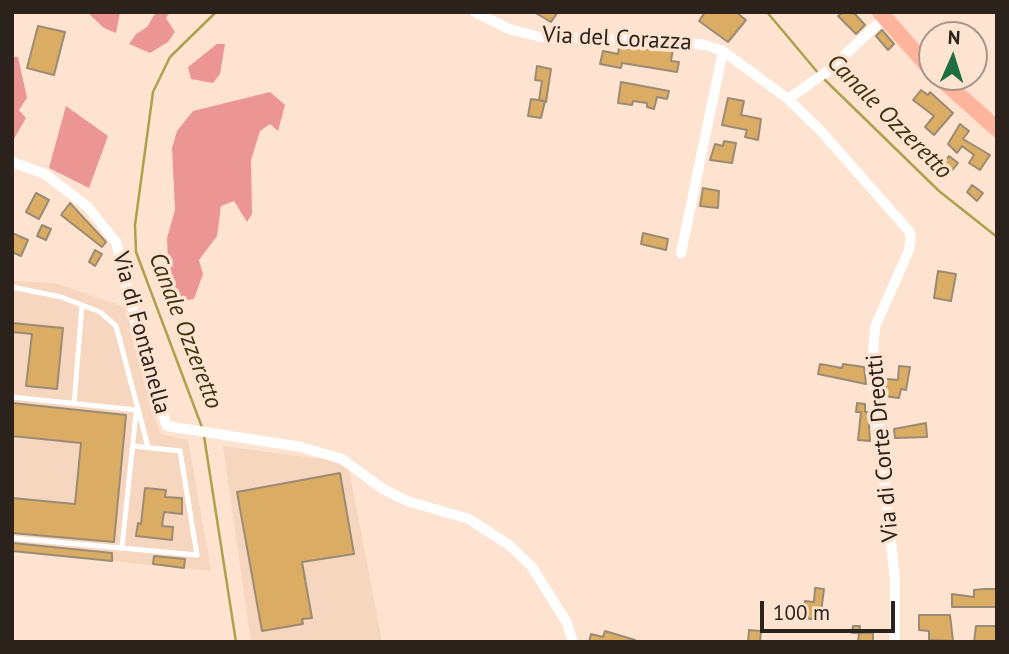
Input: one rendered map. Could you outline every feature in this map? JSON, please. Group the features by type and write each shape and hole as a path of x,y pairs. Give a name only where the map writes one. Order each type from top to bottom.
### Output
{"main road":[{"path":"882,15 918,55"},
{"path":"955,91 997,129"}],"street":[{"name":"Via del Corazza","path":"475,12 509,29 540,37 675,41 723,51 788,99"},
{"path":"788,99 829,70 882,15"},
{"path":"681,253 723,51"},
{"name":"Via di Corte Dreotti","path":"788,99 820,130 911,237 909,250 875,327 872,366 895,580 895,642"},
{"name":"Via di Fontanella","path":"12,162 45,174 88,207 106,226 119,250 148,372 164,423 170,427 300,447 342,459 383,489 407,501 469,519 509,545 532,567 568,624 573,642"}],"lane":[{"path":"12,287 82,305 100,312 116,326 122,340 136,410 148,447"},
{"path":"74,404 82,305"},
{"path":"12,397 136,410"},
{"path":"122,548 136,410"},
{"path":"12,538 197,555 180,451 133,446"}],"shaded area":[{"path":"87,12 120,12 116,33 104,28"},
{"path":"156,12 170,12 166,18 175,32 168,42 150,53 129,44 136,34 147,27"},
{"path":"217,44 225,44 220,74 213,83 191,79 188,67"},
{"path":"12,57 18,57 27,98 19,110 26,118 12,142"},
{"path":"270,92 285,105 278,131 270,124 260,131 251,160 252,214 247,222 234,201 221,206 217,236 199,260 203,274 194,299 175,302 165,288 173,278 168,262 167,238 175,210 172,148 177,131 193,111"},
{"path":"66,106 108,136 89,188 49,168"},
{"path":"12,281 55,283 125,307 160,434 188,440 211,571 12,551"},
{"path":"223,446 329,460 349,469 382,642 251,642"}],"building":[{"path":"534,12 558,12 551,22"},
{"path":"705,12 736,12 746,20 728,42 699,21"},
{"path":"843,12 855,14 865,25 856,34 838,16"},
{"path":"38,26 65,32 54,75 27,68"},
{"path":"882,30 894,44 888,50 876,36"},
{"path":"619,48 673,49 671,61 679,62 677,72 622,63 621,68 600,64 603,51 618,54"},
{"path":"537,66 551,69 546,102 539,100 542,81 535,80"},
{"path":"621,82 669,91 667,99 657,97 654,109 647,107 647,103 618,103"},
{"path":"920,91 928,95 930,92 953,113 934,135 925,127 934,116 913,100"},
{"path":"728,98 744,101 741,115 761,119 758,140 745,137 747,130 722,125"},
{"path":"531,99 545,101 541,118 528,116"},
{"path":"960,124 969,131 963,139 990,155 980,170 969,163 974,155 962,146 957,153 948,144"},
{"path":"724,141 736,143 732,163 710,160 715,144 723,146"},
{"path":"949,156 958,163 951,172 942,165"},
{"path":"972,185 983,193 977,201 967,192"},
{"path":"703,188 719,191 718,208 700,206"},
{"path":"36,193 49,200 39,219 26,212"},
{"path":"70,203 106,242 102,247 61,215"},
{"path":"42,225 51,229 46,240 37,236"},
{"path":"12,233 28,240 21,256 12,252"},
{"path":"643,233 668,239 666,250 641,244"},
{"path":"95,250 102,254 95,266 89,262"},
{"path":"938,271 956,274 951,301 934,298"},
{"path":"12,323 63,328 57,389 26,386 32,334 12,332"},
{"path":"820,364 842,368 843,364 864,367 866,384 818,374"},
{"path":"899,366 910,367 906,390 901,389 899,398 884,396 887,379 898,380"},
{"path":"12,403 126,415 114,542 12,533 12,498 75,504 81,443 12,436"},
{"path":"857,403 865,404 865,412 868,412 870,441 858,440 861,412 856,412"},
{"path":"926,423 927,437 895,438 894,429"},
{"path":"340,473 354,554 302,562 312,618 302,619 303,624 262,631 237,492"},
{"path":"145,488 166,490 165,497 182,498 182,514 164,512 162,526 173,527 172,540 136,536 138,523 141,524"},
{"path":"12,543 112,553 112,561 12,551"},
{"path":"154,556 185,559 184,568 153,564"},
{"path":"815,588 824,589 820,620 803,618 805,601 814,602"},
{"path":"997,589 997,607 952,607 952,594 974,597 974,590"},
{"path":"919,615 950,615 953,641 929,640 929,631 919,630"},
{"path":"853,626 860,626 859,633 852,633"},
{"path":"976,626 996,626 996,642 974,642"},
{"path":"749,630 761,631 760,642 748,642"},
{"path":"605,631 635,642 589,642 591,634 603,637"},
{"path":"859,633 873,633 873,642 858,642"}],"waterway":[{"name":"Canale Ozzeretto","path":"203,430 136,252 135,225 153,92 170,57 216,12"},
{"name":"Canale Ozzeretto","path":"767,12 819,74"},
{"name":"Canale Ozzeretto","path":"824,79 939,191 997,237"},
{"name":"Canale Ozzeretto","path":"204,436 236,642"}]}
